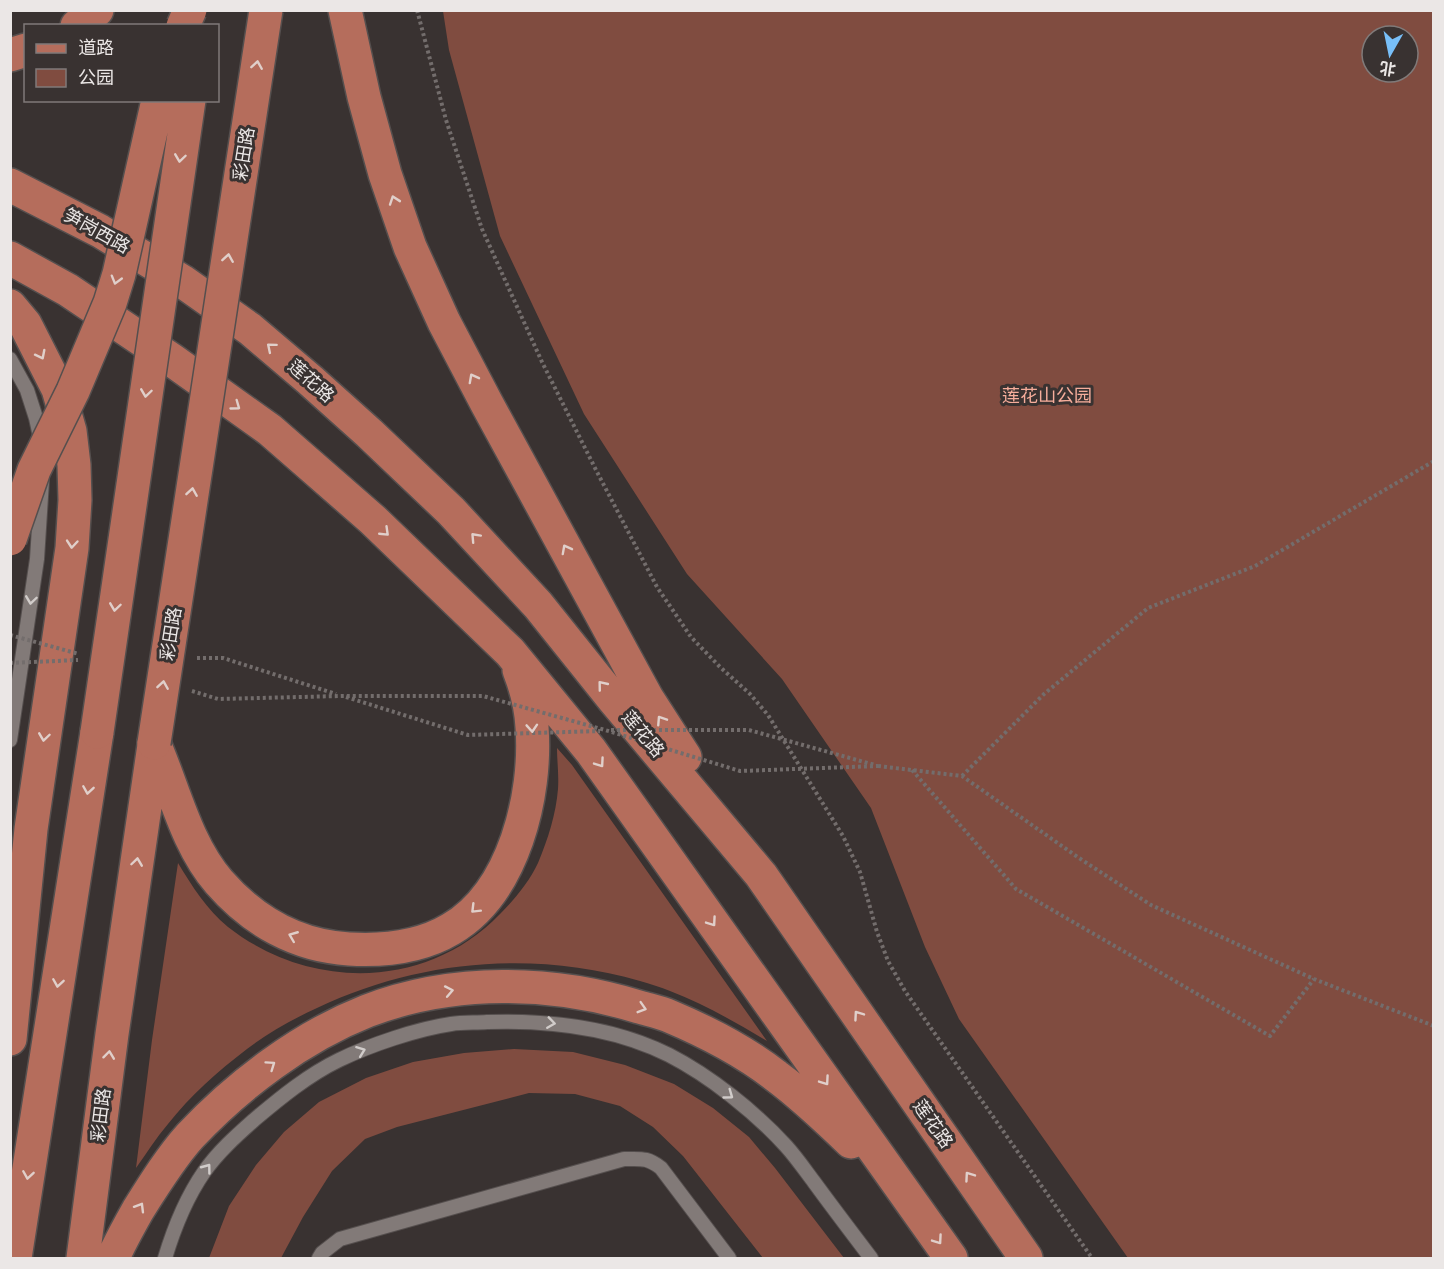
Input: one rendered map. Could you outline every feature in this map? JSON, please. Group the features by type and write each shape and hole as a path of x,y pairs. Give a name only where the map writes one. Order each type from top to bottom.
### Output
{"main road":[{"path":"79,24 98,10"},
{"path":"184,24 190,10"},
{"name":"彩田路","path":"82,1258 154,743 266,10"},
{"path":"345,10 364,97 385,174 410,247 444,322 647,698 761,875"},
{"path":"10,538 34,470 73,391 110,303 119,274 158,102"},
{"path":"15,1258 97,732 189,102"},
{"name":"笋岗西路","path":"10,185 100,231 182,280"},
{"path":"10,258 68,290 270,430 373,520 510,652 591,751 951,1258"},
{"name":"莲花路","path":"182,280 250,329 369,433 451,511 538,605 614,700 761,875 1026,1258"},
{"path":"10,306 25,324 57,389 70,430 75,500 72,548 32,829 10,1039"},
{"path":"154,743 184,821 208,869 232,896 259,919 293,937 327,946 362,950 418,942 451,929 481,904 504,870 520,830 529,788 533,747 532,726 524,684 510,652"},
{"path":"113,1258 120,1241 152,1186 188,1138 225,1101 271,1064 318,1034 367,1011 412,998 459,989 514,986 569,991 620,1001 668,1016 726,1043 776,1075 900,1186"}],"lane":[{"path":"10,359 27,390 36,418 41,443 42,489 37,559 10,740"},
{"path":"165,1258 176,1224 190,1194 204,1172 225,1146 270,1106 305,1080 339,1060 416,1032 452,1024 502,1022 542,1022 622,1036 668,1054 696,1071 746,1107 787,1147 871,1258"},
{"path":"319,1258 340,1239 624,1159 652,1161 661,1168 729,1258"}],"path":[{"path":"417,10 446,120 483,229 542,362 657,587 691,637 750,694 768,715 843,836 860,872 888,961 905,991 1092,1258"},
{"path":"962,776 1044,694 1148,608 1255,567 1434,461"},
{"path":"10,635 88,658 10,663"},
{"path":"189,658 223,658 468,735 605,730 749,730 878,766"},
{"path":"185,688 218,699 483,696 740,771 878,766 962,776 1151,905 1314,979 1434,1026"},
{"path":"912,770 1016,889 1270,1036 1314,979"}],"green space":[{"name":"莲花山公园","path":"443,11 1433,11 1433,1258 1128,1258 959,1019 925,947 871,808 782,679 687,574 584,414 500,236 449,50"},
{"path":"557,748 572,765 767,1041 683,996 648,983 600,971 559,965 517,963 435,970 395,979 355,992 308,1012 263,1037 195,1094 164,1129 136,1168 178,863 194,889 213,913 228,927 260,948 295,963 331,971 367,973 403,968 438,957 471,939 500,914 526,884 538,863 553,817 558,789"},
{"path":"514,1049 573,1052 625,1065 674,1084 713,1108 749,1137 844,1258 763,1258 683,1156 653,1127 620,1106 575,1094 529,1093 397,1127 365,1139 332,1171 281,1258 209,1258 229,1206 256,1165 284,1132 319,1102 366,1078 413,1062 464,1053"}]}
